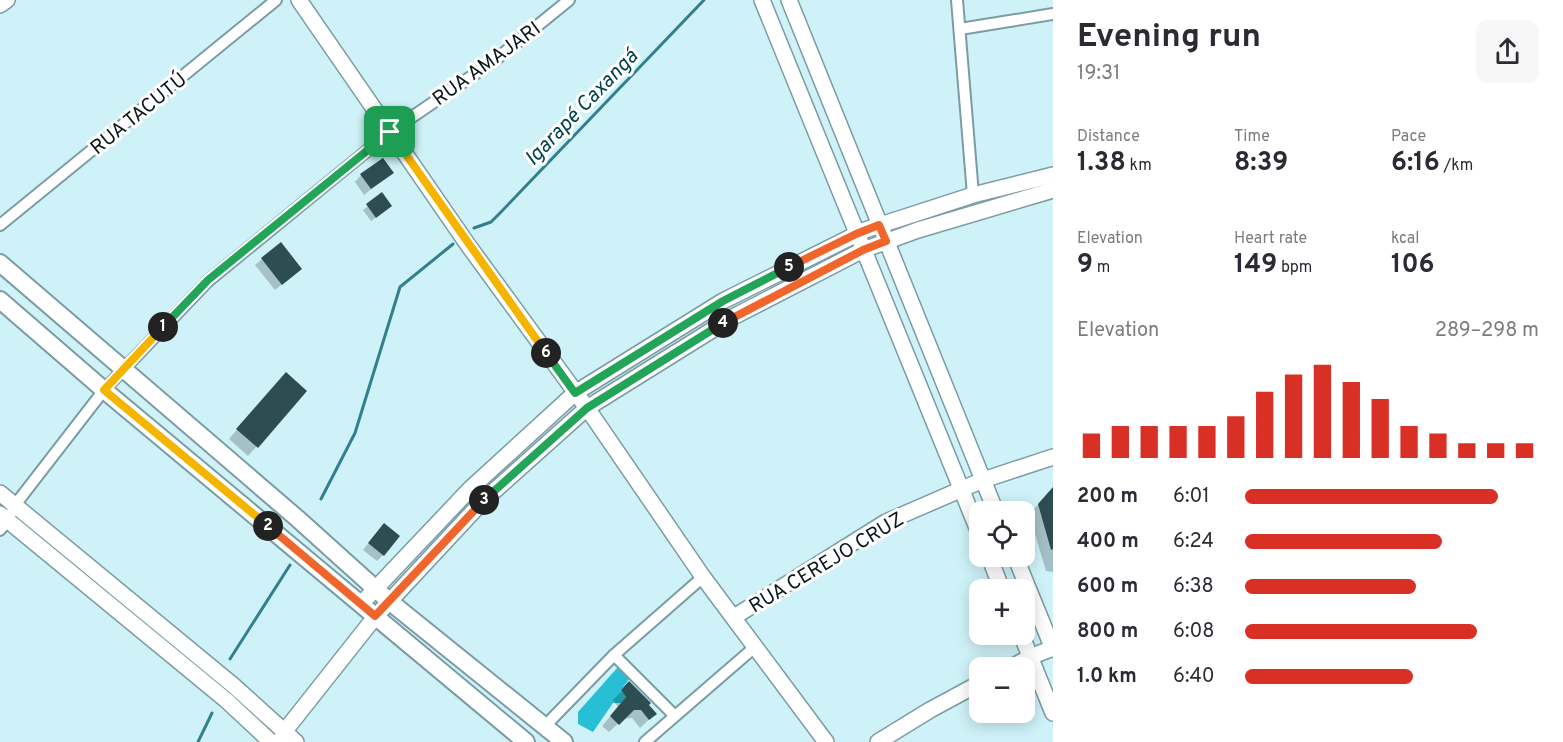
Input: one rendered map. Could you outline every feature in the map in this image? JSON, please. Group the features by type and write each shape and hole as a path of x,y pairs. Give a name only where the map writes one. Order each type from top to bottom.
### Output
{"main road":[{"path":"0,5 7,0"},
{"path":"299,0 456,228 587,408 703,577 826,742"},
{"path":"762,0 969,510"},
{"path":"789,0 992,501"},
{"path":"361,604 470,489 575,393 723,301 856,234 879,225 973,195 1052,182"},
{"path":"3,521 202,671 283,740 375,616 483,501 587,408 733,317 863,250 1052,182"},
{"path":"0,263 298,519 389,601 564,742"},
{"path":"759,282 767,299"},
{"path":"0,300 104,390 526,742"},
{"name":"RUA CEREJO CRUZ","path":"734,617 886,522 983,480 1053,457"},
{"path":"0,493 202,671"},
{"path":"1020,567 1053,648 1030,657 1025,645"},
{"path":"1035,669 1053,713"},
{"path":"878,742 969,689"}],"street":[{"name":"RUA TACUTÚ","path":"0,225 276,0"},
{"name":"RUA AMAJARI","path":"3,521 104,390 208,280 390,132 494,61 569,0"},
{"path":"957,0 973,195"},
{"path":"960,29 1053,14"},
{"path":"545,726 614,655 703,577"},
{"name":"RUA CEREJO CRUZ","path":"645,742 756,646"},
{"path":"614,655 674,715"}],"shaded area":[{"path":"618,667 630,678 621,690 626,697 621,703 613,703 593,732 578,724 578,712"}],"building":[{"path":"383,158 394,173 371,189 360,174"},
{"path":"382,192 392,206 376,218 366,204"},
{"path":"281,242 302,269 282,285 261,258"},
{"path":"286,372 307,391 258,448 236,429"},
{"path":"1053,487 1053,549 1051,550 1038,504"},
{"path":"384,523 400,536 384,556 368,543"},
{"path":"629,681 651,703 649,705 657,714 649,720 641,710 634,710 619,725 610,716 626,697 621,690"}],"waterway":[{"name":"Igarapé Caxangá","path":"474,228 491,222 704,0"},
{"name":"Igarapé Caxangá","path":"321,499 355,433 400,287 453,244"},
{"name":"Igarapé Caxangá","path":"230,659 290,565"},
{"name":"Igarapé Caxangá","path":"198,742 212,713"}],"route":[{"path":"390,132 575,393 723,301 856,234 879,225 886,241 863,250 733,317 587,408 483,501 375,616 104,390 208,280 390,132"}]}
